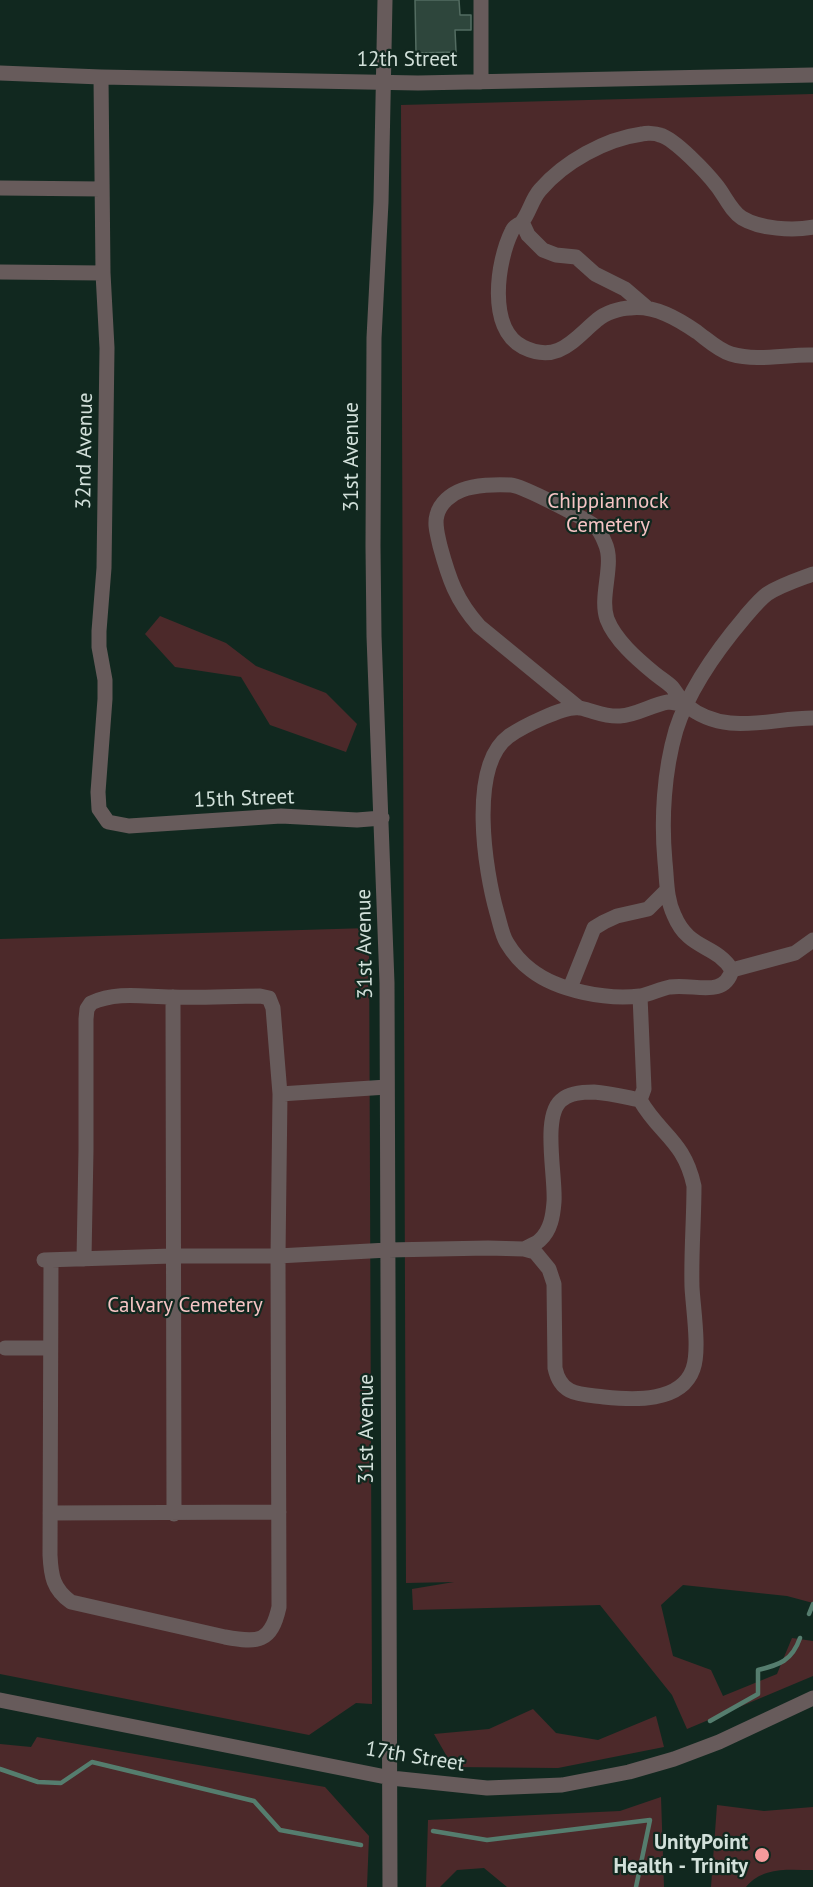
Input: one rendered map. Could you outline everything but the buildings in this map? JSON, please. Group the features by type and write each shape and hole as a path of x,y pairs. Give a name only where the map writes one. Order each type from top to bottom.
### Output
{"street":[{"name":"31st Avenue","path":"385,0 381,202 374,338 373,511 374,636 387,982 390,1887"},
{"path":"481,0 481,82"},
{"name":"12th Street","path":"0,73 382,82 813,75"},
{"name":"32nd Avenue","path":"101,77 103,273 107,348 105,541 99,639 105,690 98,792 99,809 108,822"},
{"path":"813,227 779,228 758,224 741,217 704,171 676,146 660,135 642,134 603,145 580,157 540,190 522,222 513,229 500,271 497,291 499,310 511,339 521,346 545,353 568,346 598,318 616,310 646,308 661,312 697,332 720,349 732,354 749,357 813,355"},
{"path":"0,188 102,189"},
{"path":"522,222 528,235 543,250 556,255 576,257 595,274 625,289 646,308"},
{"path":"0,272 103,273"},
{"path":"686,705 671,686 627,647 610,625 604,604 607,546 597,528 533,493 513,485 482,486 462,490 449,497 441,505 436,515 436,530 447,576 465,611 479,626 579,708 598,714 619,716 637,714 669,702 686,705 703,715 734,724 753,725 813,718"},
{"path":"579,708 558,712 510,735 495,750 490,764 485,787 484,842 488,873 507,944 534,972 570,988 603,997 640,996 670,987 716,988 725,985 730,980 732,970 727,960 688,938 674,915 667,890 663,841 667,773 674,738 686,705 709,664 730,634 765,596 780,586 813,574"},
{"name":"15th Street","path":"108,822 129,826 282,816 357,820 382,818"},
{"path":"570,988 594,928 617,916 648,909 667,890"},
{"path":"732,970 795,953 813,940"},
{"path":"84,1258 87,1009 91,1003 112,996 260,996 269,998 273,1008 280,1094 278,1256 279,1607 272,1630 261,1639 250,1642 71,1602 57,1590 51,1576 50,1348 46,1260 172,1256 278,1256 388,1250 524,1249 535,1252 549,1269 554,1284 555,1368 557,1380 565,1388 575,1393 612,1398 657,1397 670,1393 682,1385 693,1370 695,1353 692,1285 694,1186 684,1155 640,1100 594,1092 563,1098 554,1107 551,1118 555,1194 553,1218 541,1240 524,1249"},
{"path":"640,996 644,1089 640,1100"},
{"path":"172,997 174,1514"},
{"path":"280,1094 387,1087"},
{"path":"4,1348 50,1348"},
{"path":"50,1513 279,1512"},
{"name":"17th Street","path":"0,1700 76,1713 391,1778 488,1788 530,1788 596,1780 663,1762 709,1746 813,1698"}],"green space":[{"name":"Chippiannock Cemetery","path":"813,94 813,1603 787,1596 683,1585 661,1605 673,1656 711,1670 723,1696 777,1674 792,1638 813,1641 813,1676 687,1729 672,1695 600,1605 413,1610 412,1589 454,1582 406,1583 401,105"},
{"path":"160,616 226,643 256,666 326,693 357,724 346,752 270,725 241,677 175,667 145,634"},
{"name":"Calvary Cemetery","path":"369,928 372,1704 356,1703 309,1735 0,1674 0,939"},
{"path":"533,1709 556,1733 598,1740 656,1716 664,1747 558,1768 453,1767 434,1734 489,1729"},
{"path":"37,1737 325,1787 369,1836 367,1887 0,1887 0,1744 31,1747"},
{"path":"661,1797 664,1887 507,1887 484,1868 457,1870 440,1887 426,1887 428,1820 620,1811"},
{"name":"UnityPoint Health - Trinity","path":"717,1805 764,1811 813,1807 813,1870 768,1872 760,1875 746,1887 711,1887"}],"waterway":[{"path":"809,1614 813,1604"},
{"path":"710,1721 758,1694 758,1670 784,1661 793,1652 800,1638"},
{"path":"0,1769 38,1782 61,1783 92,1762 254,1801 280,1830 361,1845"},
{"path":"433,1831 487,1840 650,1820 636,1887"}],"place":[{"name":"UnityPoint Health - Trinity","path":"762,1855"}]}
